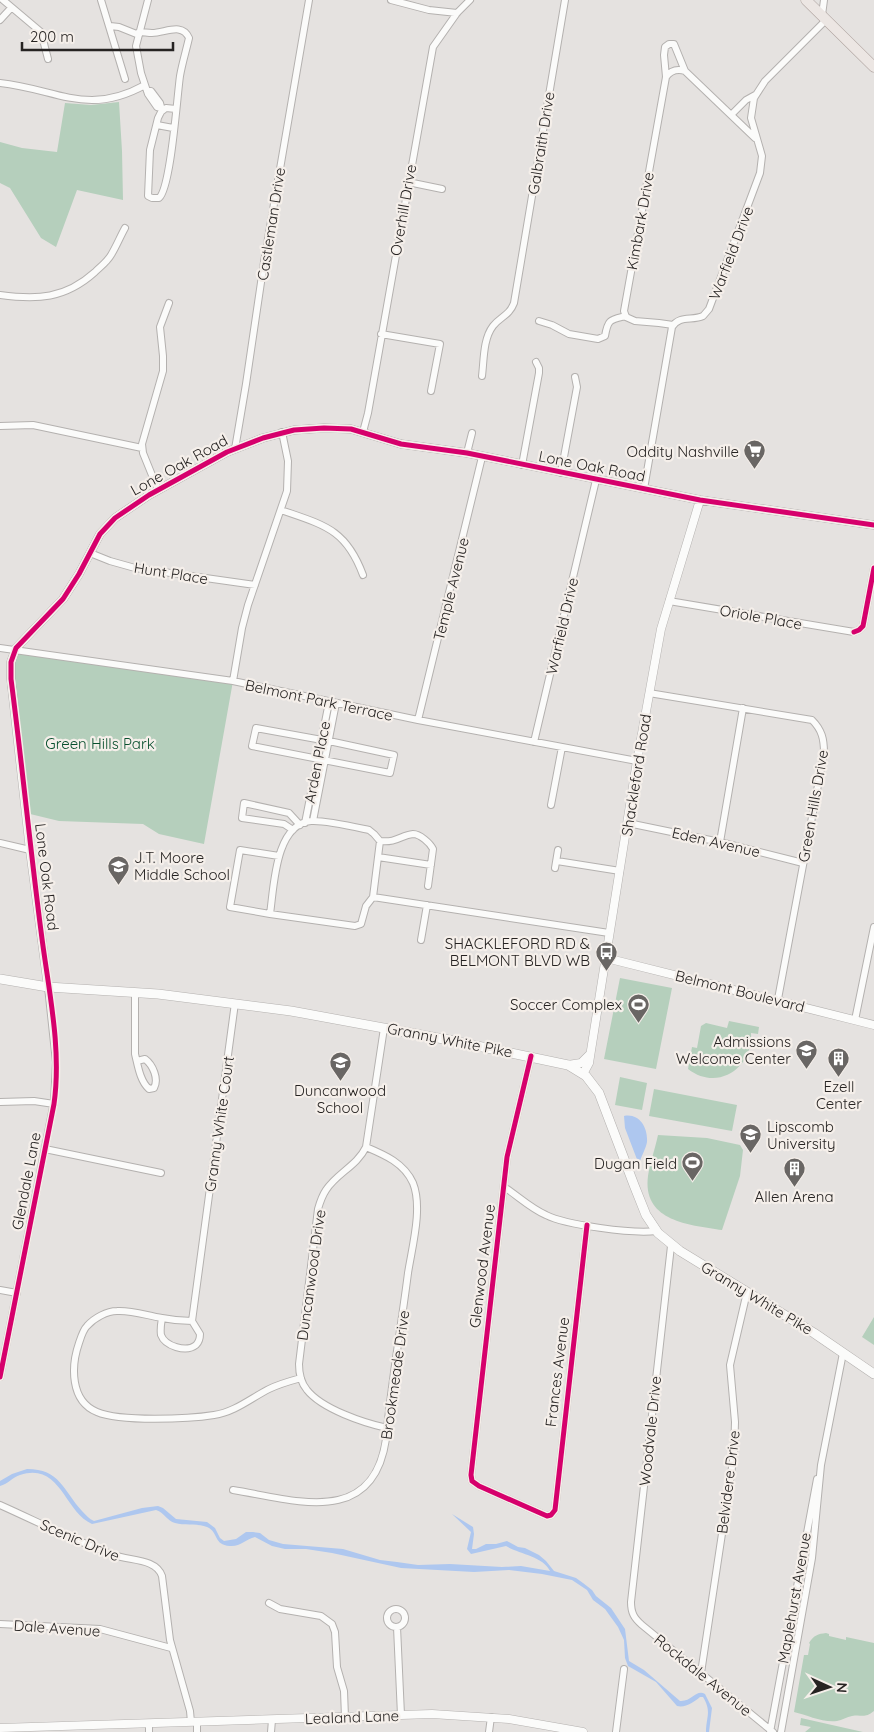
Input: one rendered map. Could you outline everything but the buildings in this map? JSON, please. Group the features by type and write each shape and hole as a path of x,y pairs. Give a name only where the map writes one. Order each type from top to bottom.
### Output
{"main road":[{"path":"806,0 874,67"},
{"name":"Granny White Pike","path":"0,978 48,987 134,992 305,1013 531,1056 568,1065 583,1074 595,1087 602,1099 634,1185 646,1214 656,1231 671,1246 747,1292 874,1374"}],"street":[{"path":"3,0 41,32 48,59"},
{"path":"101,0 110,26 116,54 126,79"},
{"path":"148,0 136,46 141,73 148,94 157,107 176,109"},
{"name":"Castleman Drive","path":"235,449 264,262 309,0"},
{"path":"391,0 421,8 457,13"},
{"name":"Overhill Drive","path":"363,432 368,413 433,47 457,13 470,0"},
{"name":"Galbraith Drive","path":"482,376 486,340 489,331 510,312 514,303 565,0"},
{"path":"732,114 755,94 824,18 824,0"},
{"path":"0,20 11,8"},
{"path":"110,26 139,33 153,33 174,29 182,30 187,33 189,38 180,76 173,144 162,195 159,198 155,198 148,196 150,150 156,124 162,109"},
{"name":"Kimbark Drive","path":"626,316 624,311 625,302 666,77 665,47 669,44 675,46 686,71 756,138"},
{"path":"666,77 674,71 686,71"},
{"path":"0,83 88,101 122,96 146,88"},
{"name":"Warfield Drive","path":"673,325 680,319 703,316 710,306 759,178 762,159 751,118 755,94"},
{"path":"156,124 174,128"},
{"path":"408,182 442,189"},
{"path":"0,295 38,298 59,294 73,288 87,279 111,256 125,228"},
{"path":"158,490 142,448 142,441 163,371 164,356 160,327 169,303"},
{"path":"539,320 569,334 598,339 604,337 610,320 626,316 635,322 659,322 673,325 644,490"},
{"path":"381,334 440,344 431,391"},
{"path":"522,465 539,373 536,362"},
{"path":"561,473 576,387 576,377"},
{"path":"0,426 34,425 142,448"},
{"name":"Lone Oak Road","path":"48,987 30,850 11,679 11,662 15,650 25,636 60,603 74,584 100,534 111,522 130,507 158,490 235,449 282,432 307,428 324,428 363,432 401,444 467,453 700,500 874,525"},
{"path":"233,681 242,628 281,510 288,479 288,461 282,432"},
{"path":"467,453 472,433"},
{"name":"Temple Avenue","path":"418,720 482,457"},
{"name":"Warfield Drive","path":"534,742 596,480"},
{"name":"Shackleford Road","path":"583,1074 590,1054 637,761 661,629 700,500"},
{"path":"281,510 326,526 334,532 352,550 363,575"},
{"name":"Hunt Place","path":"90,553 135,568 255,585"},
{"name":"Oriole Place","path":"669,601 854,632 863,626 874,568"},
{"name":"Belmont Park Terrace","path":"0,648 233,681 418,720 637,761"},
{"name":"Green Hills Drive","path":"649,693 812,720 820,729 824,741 824,753 778,999"},
{"name":"Arden Place","path":"306,823 333,703"},
{"path":"720,842 743,708"},
{"path":"256,728 325,741 394,755 390,773 252,746 256,728"},
{"path":"551,805 562,747"},
{"path":"292,830 284,824 242,818 244,803 289,813 306,823 369,830 380,841 392,842 412,834 418,835 432,846 433,851 428,886"},
{"name":"Eden Avenue","path":"628,822 720,842 803,863"},
{"path":"270,914 279,856 283,844 292,830 306,823"},
{"path":"279,856 240,850 230,907 358,925 362,922 366,906 373,897 380,841"},
{"path":"0,843 30,850"},
{"path":"555,868 558,850"},
{"path":"378,857 432,864"},
{"path":"557,860 620,871"},
{"path":"373,897 610,933"},
{"path":"421,940 426,905"},
{"path":"856,1020 874,927"},
{"name":"Belmont Boulevard","path":"606,958 874,1024"},
{"name":"Glendale Lane","path":"0,1377 3,1347 17,1293 54,1104 56,1056 48,987"},
{"path":"134,992 136,1061"},
{"name":"Granny White Court","path":"192,1321 235,1003"},
{"name":"Duncanwood Drive","path":"301,1378 300,1350 318,1209 323,1195 330,1185 356,1162 366,1146 384,1028"},
{"path":"568,1065 581,1062 590,1054"},
{"name":"Glenwood Avenue","path":"531,1056 508,1146 471,1474 472,1481 545,1516"},
{"path":"0,1102 36,1101 54,1104"},
{"name":"Brookmeade Drive","path":"233,1490 322,1503 334,1502 349,1498 363,1489 377,1470 384,1453 417,1198 410,1177 402,1167 366,1146"},
{"path":"45,1150 161,1173"},
{"path":"504,1187 531,1207 548,1216 586,1225 644,1232 656,1231"},
{"name":"Frances Avenue","path":"545,1516 551,1515 555,1507 586,1225"},
{"name":"Woodvale Drive","path":"633,1616 631,1602 671,1246"},
{"path":"0,1290 17,1293"},
{"name":"Belvidere Drive","path":"701,1673 734,1454 735,1422 730,1365 747,1292"},
{"path":"162,1318 160,1330 165,1342 169,1345 193,1347 197,1344 200,1334 192,1321 117,1311 106,1314 86,1326 77,1349 74,1364 74,1380 83,1402 96,1412 111,1416 161,1419 213,1416 235,1408 277,1385 301,1378 310,1393 324,1404 361,1420 387,1428"},
{"name":"Maplehurst Avenue","path":"771,1732 816,1483 843,1353"},
{"name":"Maplehurst Avenue","path":"781,1732 812,1558 821,1466"},
{"name":"Scenic Drive","path":"0,1505 114,1556 152,1564 160,1571 163,1581 171,1648"},
{"path":"269,1603 280,1609 333,1620 337,1667 344,1691 345,1717"},
{"name":"Rockdale Avenue","path":"633,1616 771,1732"},
{"name":"Dale Avenue","path":"0,1624 91,1628 123,1634 171,1648"},
{"path":"397,1627 402,1715"},
{"path":"171,1648 197,1732"},
{"path":"616,1732 624,1669"},
{"name":"Lealand Lane","path":"0,1728 149,1728 194,1722 402,1715 490,1717 546,1724 583,1732"},
{"path":"489,1732 490,1717"},
{"path":"271,1732 272,1720"}],"green space":[{"path":"119,102 123,200 77,190 56,247 41,238 10,188 0,183 0,142 22,148 57,152 65,103 91,105"},
{"name":"Green Hills Park","path":"15,650 233,681 204,844 159,834 143,824 59,821 26,813 11,679"},
{"name":"Soccer Complex","path":"620,978 672,988 656,1069 604,1059"},
{"path":"729,1021 759,1027 758,1034 751,1033 750,1046 740,1066 722,1077 711,1078 699,1075 688,1069 692,1047 697,1048 701,1026 706,1023 727,1028"},
{"path":"620,1077 647,1083 642,1110 615,1105"},
{"path":"654,1089 737,1105 732,1131 649,1116"},
{"name":"Dugan Field","path":"658,1135 707,1138 740,1145 743,1150 740,1176 722,1230 683,1223 661,1212 653,1203 648,1191 648,1176"},
{"path":"874,1317 874,1345 862,1337"},
{"path":"826,1633 829,1636 846,1640 846,1637 874,1643 874,1711 871,1713 865,1716 852,1716 839,1721 832,1721 821,1720 794,1712 804,1655 808,1655 809,1643 814,1637 818,1634"},
{"path":"801,1718 863,1732 805,1732 811,1727 800,1725"}],"water":[{"path":"624,1116 638,1119 642,1122 646,1131 647,1142 638,1162 625,1128"},
{"path":"27,1469 38,1470 54,1477 82,1511 94,1521 142,1508 158,1506 176,1519 207,1522 215,1528 220,1538 224,1541 236,1539 246,1532 253,1532 260,1533 269,1540 283,1544 343,1549 380,1560 418,1565 521,1566 550,1571 542,1562 506,1546 471,1554 467,1549 471,1532 452,1514 473,1527 472,1549 486,1544 507,1541 539,1555 554,1571 576,1578 592,1590 596,1596 611,1608 625,1629 629,1661 644,1670 680,1701 688,1700 699,1693 705,1694 712,1708 709,1732 706,1732 708,1711 703,1697 687,1705 677,1706 656,1682 628,1666 625,1658 624,1640 618,1627 605,1609 593,1600 587,1590 572,1580 509,1570 474,1572 401,1568 332,1553 306,1549 285,1549 272,1546 255,1537 230,1546 218,1541 211,1529 207,1527 175,1523 156,1510 92,1524 83,1518 61,1490 45,1475 34,1473 20,1475 0,1486 0,1481 12,1474"}],"cycle path":[{"path":"0,1377 54,1104 56,1083 53,1018 33,868 11,679 11,662 16,648 63,599 79,574 100,534 115,518 149,495 227,452 263,438 294,430 324,428 351,429 401,444 467,453 700,500 874,525"},
{"path":"854,632 863,626 874,568"},
{"path":"531,1056 507,1157 471,1475 472,1481 479,1486 547,1516 551,1515 555,1510 587,1225"}],"place":[{"name":"Oddity Nashville","path":"755,470"},
{"name":"J.T. Moore Middle School","path":"118,885"},
{"name":"SHACKLEFORD RD & BELMONT BLVD WB","path":"606,971"},
{"name":"Soccer Complex","path":"638,1023"},
{"name":"Admissions Welcome Center","path":"807,1069"},
{"name":"Ezell Center","path":"839,1077"},
{"name":"Duncanwood School","path":"340,1081"},
{"name":"Lipscomb University","path":"751,1154"},
{"name":"Dugan Field","path":"693,1182"},
{"name":"Allen Arena","path":"794,1187"}]}
